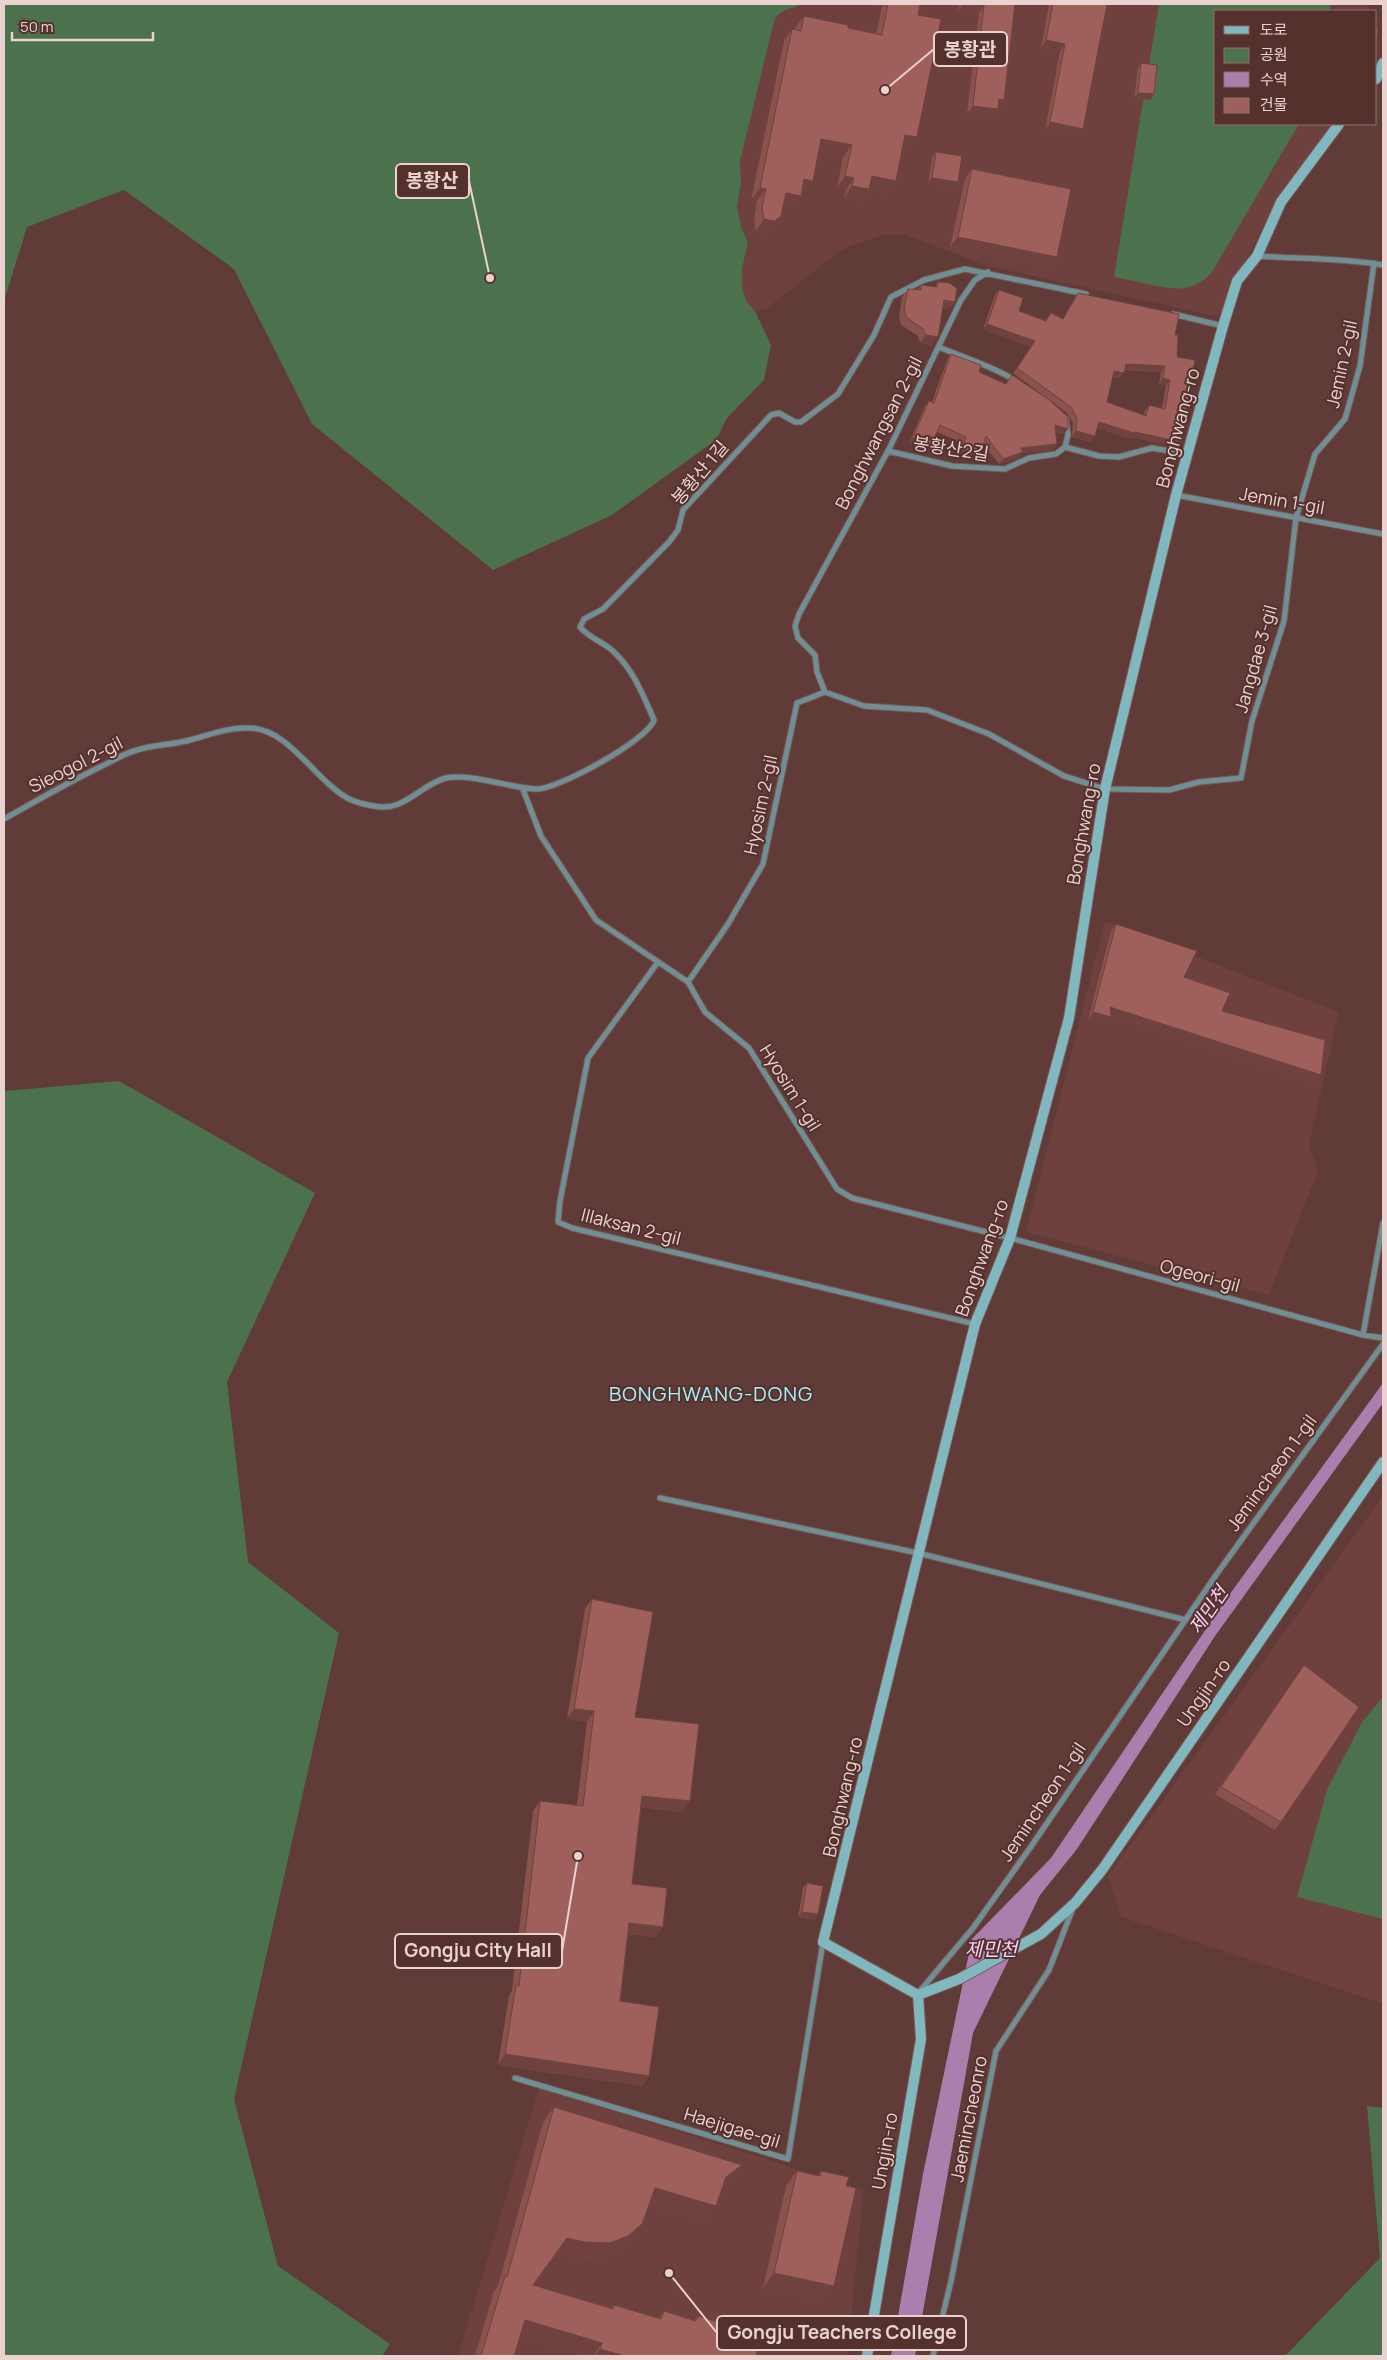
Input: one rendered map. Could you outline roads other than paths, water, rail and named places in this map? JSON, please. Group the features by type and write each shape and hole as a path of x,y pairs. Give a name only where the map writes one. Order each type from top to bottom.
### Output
{"main road":[{"path":"1377,77 1383,63"},
{"name":"Bonghwang-ro","path":"824,1942 975,1324 1010,1238 1068,1018 1105,789 1176,495 1223,326 1237,281 1257,256 1281,202 1338,125"},
{"name":"Ungjin-ro","path":"866,2356 921,2039 918,1995 959,1979 1042,1934 1075,1903 1102,1870 1383,1462"},
{"path":"824,1942 918,1995"}],"street":[{"path":"1257,256 1305,260 1340,259 1383,265"},
{"name":"Jemin 2-gil","path":"1296,518 1315,454 1345,419 1360,366 1374,263"},
{"name":"봉황산 1길","path":"522,787 538,789 594,766 628,747 652,725 654,720 636,679 615,652 586,634 580,627 584,619 603,609 669,542 678,530 682,510 695,498 726,461 771,415 779,413 795,422 801,422 838,394 874,335 891,298 924,280 950,271 965,269 989,272"},
{"path":"989,272 1096,297"},
{"name":"Bonghwangsan 2-gil","path":"825,692 817,672 815,655 798,638 795,626 799,614 888,451 961,300 975,280 989,272"},
{"path":"1164,312 1223,326"},
{"path":"939,347 976,363 997,369 1023,386"},
{"path":"1063,415 1068,420 1068,435 1065,447 1099,456 1119,457 1152,448 1187,454"},
{"name":"봉황산2길","path":"888,451 952,466 1005,469 1030,458 1056,454 1065,447"},
{"name":"Jemin 1-gil","path":"1176,495 1383,534"},
{"name":"Jangdae 3-gil","path":"1105,789 1169,790 1199,782 1241,778 1252,721 1284,621 1296,518"},
{"path":"825,692 864,706 927,710 989,734 1064,776 1105,789"},
{"name":"Hyosim 2-gil","path":"688,982 728,924 763,864 797,703 825,692"},
{"name":"Sieogol 2-gil","path":"4,819 69,782 134,751 186,741 222,731 250,728 274,735 297,753 326,782 349,799 376,807 405,803 446,778 465,778 522,787"},
{"name":"Hyosim 1-gil","path":"522,787 541,836 596,920 688,982 705,1012 736,1036 758,1061 837,1189 852,1198 1010,1238"},
{"name":"Illaksan 2-gil","path":"658,962 588,1058 560,1201 558,1222 581,1230 975,1324"},
{"path":"1363,1335 1383,1223"},
{"name":"Ogeori-gil","path":"1010,1238 1363,1335 1383,1338"},
{"name":"Jemincheon 1-gil","path":"918,1995 984,1912 1271,1497 1383,1344"},
{"path":"660,1498 918,1554 1186,1620"},
{"name":"Jaemincheonro","path":"933,2356 951,2281 996,2051 1049,1970 1075,1903"},
{"name":"Haejigae-gil","path":"515,2078 788,2159 824,1942"}],"water":[{"name":"제민천","path":"1383,1383 1383,1403 1215,1636 1077,1849 1040,1895 973,2033 915,2356 891,2356 923,2174 972,1939 1051,1858 1227,1598"}],"place":[{"name":"봉황관","path":"885,90"},
{"name":"봉황산","path":"490,278"},
{"name":"Gongju City Hall","path":"578,1856"},
{"name":"Gongju Teachers College","path":"669,2273"}],"district":[{"name":"BONGHWANG-DONG","path":"711,1394"}]}
